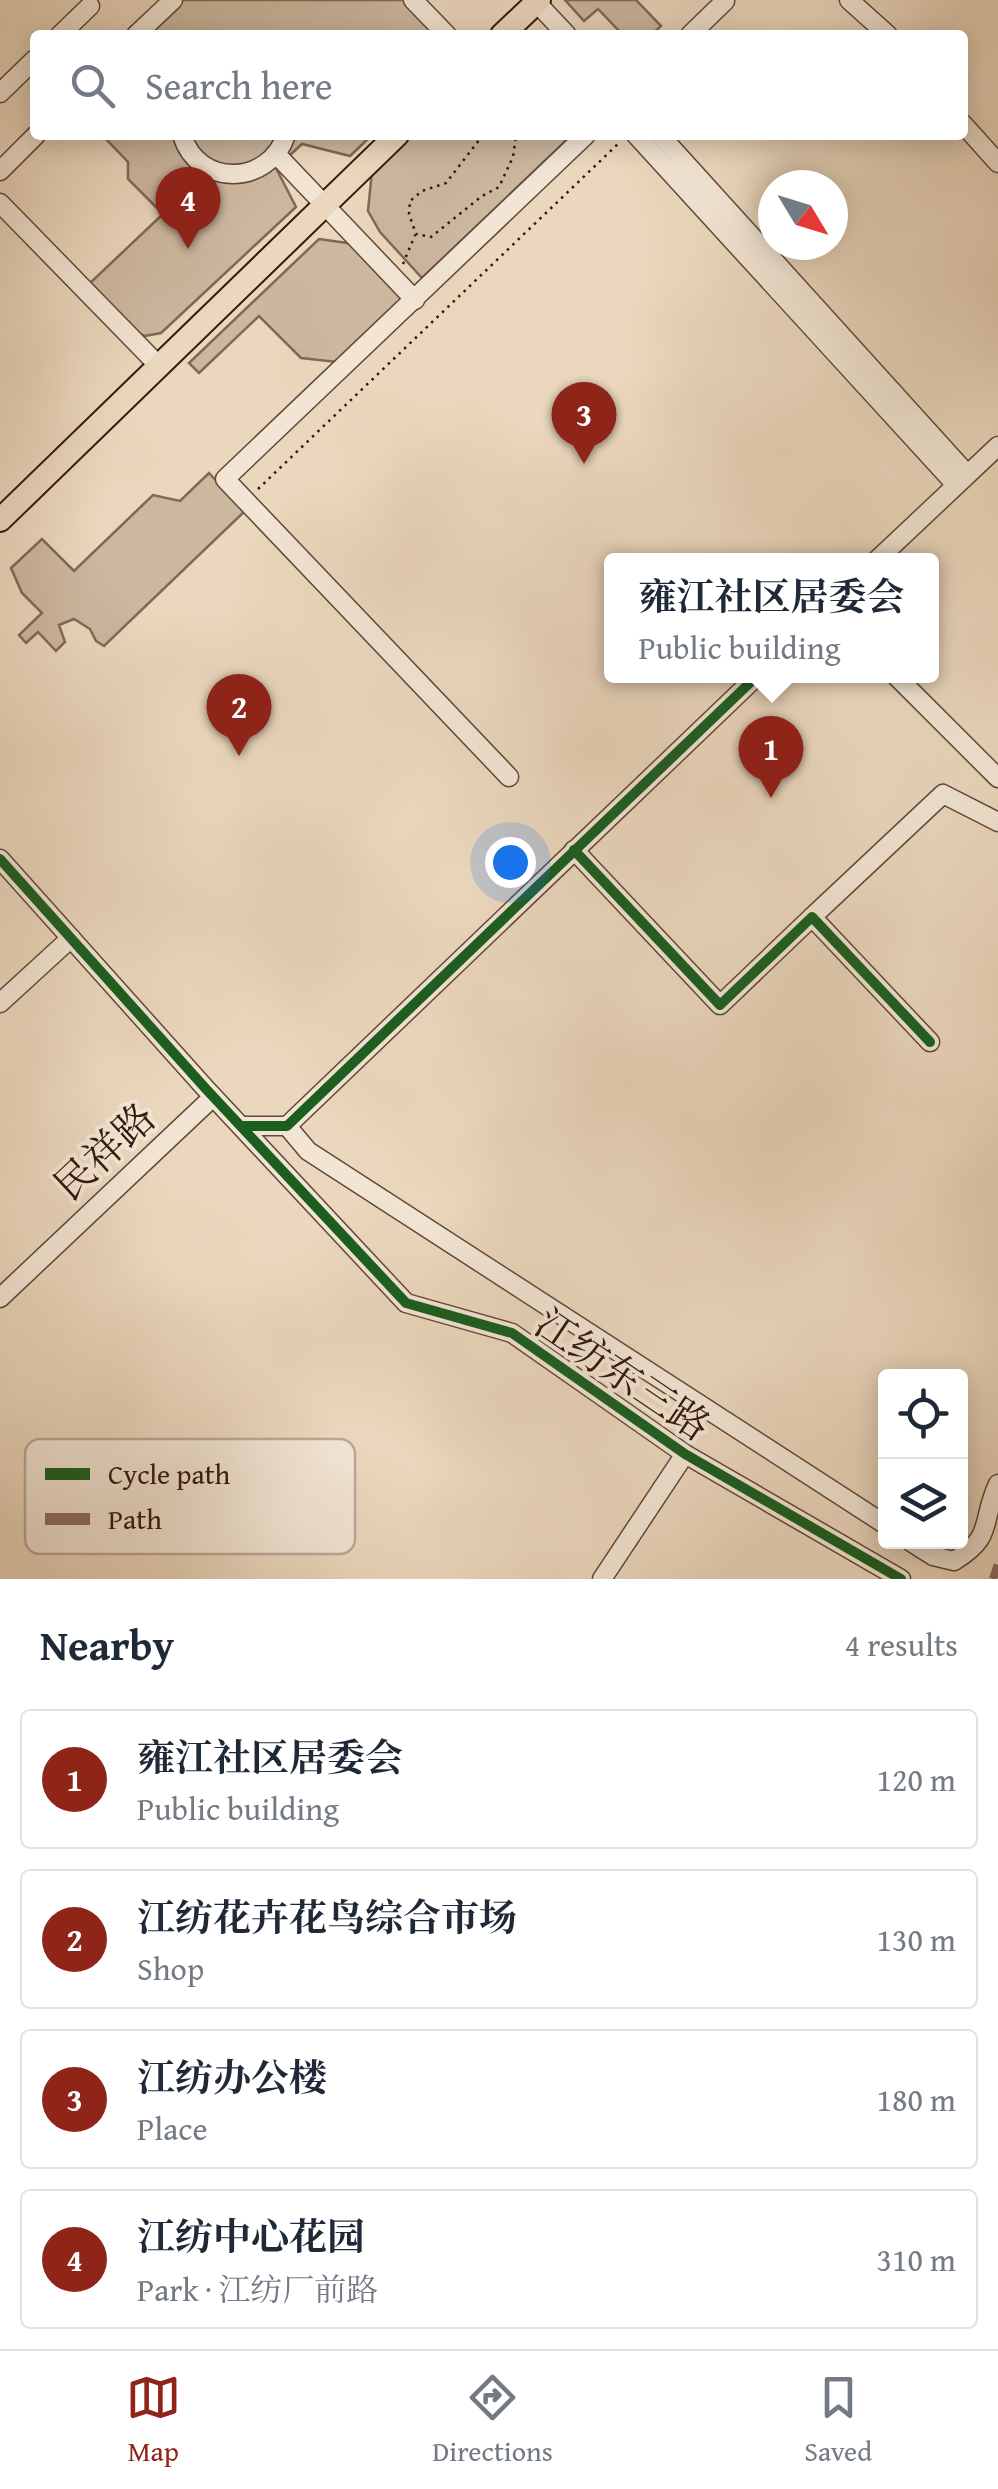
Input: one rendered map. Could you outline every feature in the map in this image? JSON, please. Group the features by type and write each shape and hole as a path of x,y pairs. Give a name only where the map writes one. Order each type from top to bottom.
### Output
{"main road":[{"path":"507,30 538,1"},
{"path":"0,520 392,140"}],"street":[{"path":"148,30 173,0"},
{"path":"413,0 442,30"},
{"path":"838,0 871,30"},
{"path":"850,0 883,30"},
{"path":"538,1 563,30"},
{"path":"695,30 725,1"},
{"path":"65,30 90,6"},
{"path":"4,80 30,62"},
{"path":"968,116 998,149"},
{"path":"968,130 998,163"},
{"path":"0,170 31,140"},
{"path":"185,140 196,160 228,176 263,167 277,155 284,140"},
{"path":"509,777 225,479 581,140"},
{"path":"641,140 962,480"},
{"path":"664,140 962,480"},
{"path":"277,155 415,300"},
{"path":"0,202 158,365"},
{"path":"885,553 998,446"},
{"path":"241,1126 287,1126 750,683"},
{"path":"903,683 998,778"},
{"path":"574,850 720,1005 943,794 998,822"},
{"name":"江纺东三路","path":"0,859 209,1093 406,1304 512,1333 685,1454 901,1579"},
{"path":"812,917 930,1042"},
{"path":"0,1003 71,938"},
{"name":"民祥路","path":"0,1285 209,1093"},
{"name":"民祥路","path":"0,1298 209,1093"},
{"path":"287,1126 308,1150 878,1520"},
{"path":"602,1579 685,1454"},
{"path":"922,1549 954,1561 981,1541 998,1484"}],"path":[{"path":"396,280 416,234 408,214 410,201 422,191 446,183 479,140"},
{"path":"416,234 430,236 482,196 499,188 515,140"},
{"path":"246,500 623,140"}],"shaded area":[{"path":"179,0 409,0 438,30 147,30"},
{"path":"565,0 636,0 661,26 657,30 618,30 598,9 584,21"},
{"path":"107,140 367,140 350,156 302,144 276,168 296,207 161,333 145,336 135,332 89,284 163,214 128,179 128,162"},
{"path":"405,140 567,140 422,278 380,232 368,211 372,171"},
{"path":"319,239 354,244 404,299 337,362 301,358 259,316 199,373 189,363"},
{"path":"209,473 245,511 104,646 90,629 74,619 59,625 65,642 56,651 38,632 26,643 19,635 42,613 22,593 11,568 42,539 74,571 153,495 180,501"}],"marked path":[{"path":"993,1579 998,1564"}],"cycle path":[{"path":"241,1126 287,1126 750,683"},
{"path":"574,850 720,1005 812,917 930,1042"},
{"path":"0,859 206,1089 406,1303 512,1333 685,1454 901,1579"}],"place":[{"name":"江纺中心花园","path":"188,249"},
{"name":"江纺办公楼","path":"584,464"},
{"name":"江纺花卉花鸟综合市场","path":"239,756"},
{"name":"雍江社区居委会","path":"771,798"}]}
